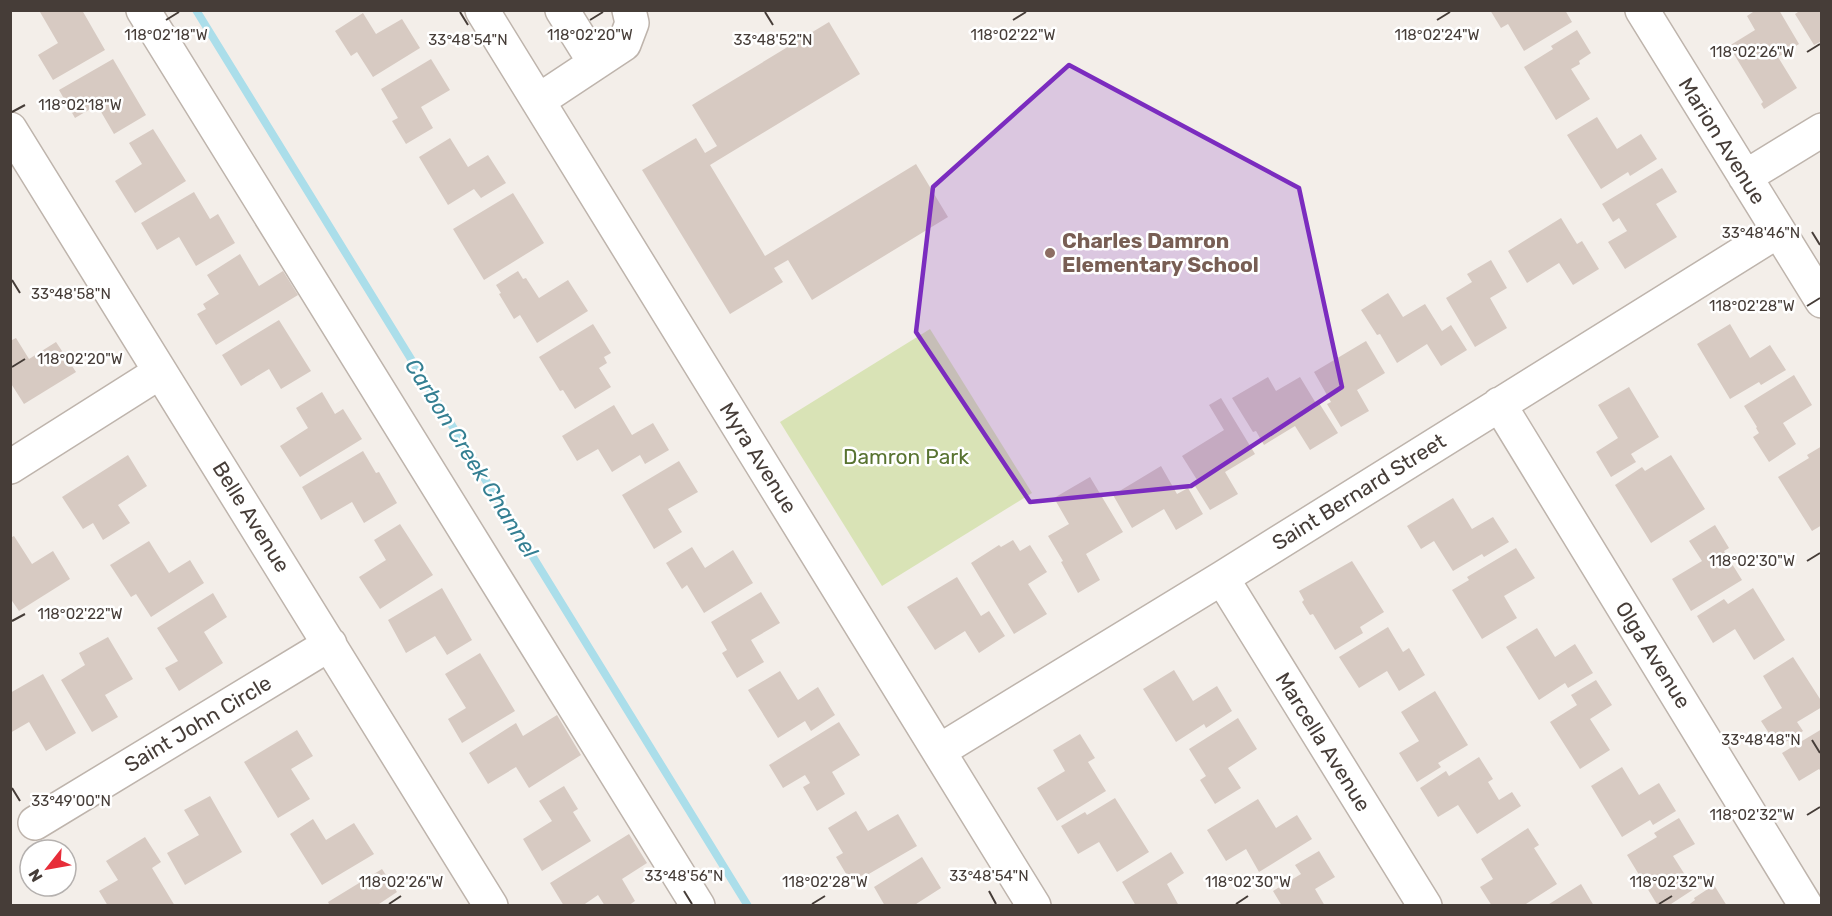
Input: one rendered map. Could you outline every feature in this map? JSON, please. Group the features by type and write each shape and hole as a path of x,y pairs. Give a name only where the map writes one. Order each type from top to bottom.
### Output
{"street":[{"path":"143,10 698,906"},
{"name":"Myra Avenue","path":"482,10 1034,906"},
{"path":"562,10 595,63"},
{"path":"538,100 624,44 632,23 629,10"},
{"name":"Marion Avenue","path":"1641,10 1821,302"},
{"name":"Belle Avenue","path":"10,129 491,906"},
{"path":"1744,177 1821,130"},
{"name":"Saint Bernard Street","path":"939,751 1222,578 1778,231"},
{"path":"10,467 160,372"},
{"name":"Olga Avenue","path":"1499,404 1806,906"},
{"name":"Marcella Avenue","path":"1222,578 1425,906"},
{"name":"Saint John Circle","path":"35,823 330,644"}],"highlighted area":[{"path":"1069,65 1299,188 1342,387 1191,486 1030,502 916,332 933,187"}],"green space":[{"name":"Damron Park","path":"930,329 1032,493 882,586 780,422"}],"building":[{"path":"42,10 82,10 105,50 53,80 38,55 58,43 40,12"},
{"path":"1490,10 1565,10 1572,22 1524,51 1508,24 1501,28"},
{"path":"1756,10 1779,10 1799,44 1778,57 1797,88 1764,109 1761,104 1763,102 1729,46 1755,30 1747,16"},
{"path":"1801,10 1822,10 1822,41 1814,45 1795,14"},
{"path":"363,13 376,34 402,19 420,48 373,77 357,52 351,56 335,31"},
{"path":"829,22 860,74 710,165 765,256 916,164 948,217 812,300 788,260 774,268 783,282 730,314 642,170 696,138 705,153 717,146 692,105"},
{"path":"1577,30 1591,53 1571,69 1590,99 1556,120 1524,67 1553,49 1551,46"},
{"path":"113,59 146,115 114,134 97,105 75,118 59,90"},
{"path":"431,59 450,90 421,107 433,128 406,144 392,121 398,118 381,89"},
{"path":"1597,117 1617,149 1641,134 1657,159 1630,176 1628,172 1601,189 1567,135"},
{"path":"153,129 186,181 135,213 115,181 142,164 129,143"},
{"path":"450,138 468,167 488,155 506,183 481,198 474,189 448,205 419,157"},
{"path":"1662,168 1677,192 1656,204 1677,237 1625,269 1608,242 1627,231 1619,218 1613,222 1602,204"},
{"path":"194,192 210,219 218,214 235,243 196,266 179,237 157,250 141,223"},
{"path":"513,193 544,243 484,280 453,229"},
{"path":"1561,218 1577,244 1582,241 1599,269 1573,285 1559,263 1527,283 1508,251"},
{"path":"240,254 259,286 283,271 298,295 216,345 197,314 206,309 203,304 219,294 207,275"},
{"path":"1491,260 1507,288 1490,298 1507,328 1475,347 1446,298 1472,282 1467,274"},
{"path":"518,271 523,279 526,278 539,298 568,280 588,311 537,343 520,315 514,319 496,285"},
{"path":"1388,293 1403,317 1425,304 1442,331 1451,325 1467,350 1441,366 1427,344 1397,363 1380,334 1377,335 1361,310"},
{"path":"279,320 311,371 281,389 269,369 241,386 222,355"},
{"path":"593,324 611,353 604,357 607,363 599,368 611,387 575,409 563,390 560,391 539,357"},
{"path":"1730,324 1750,358 1770,345 1786,370 1761,385 1759,382 1730,399 1697,344"},
{"path":"16,338 29,359 56,342 76,372 24,404 10,382 10,341"},
{"path":"1366,341 1385,373 1357,390 1369,411 1341,427 1327,404 1331,402 1314,372"},
{"path":"1794,375 1812,405 1783,423 1796,444 1769,462 1753,437 1759,433 1744,406"},
{"path":"1268,377 1276,391 1300,377 1338,433 1310,450 1295,426 1264,445 1232,398"},
{"path":"1629,387 1659,437 1631,454 1636,462 1611,477 1596,452 1618,438 1598,405"},
{"path":"322,392 335,414 343,409 362,439 300,477 280,446 308,428 296,408"},
{"path":"1221,398 1255,454 1225,472 1238,494 1210,510 1195,486 1199,483 1182,456 1224,430 1209,405"},
{"path":"614,405 632,435 653,423 669,450 645,464 640,455 612,472 598,449 577,461 562,436"},
{"path":"1822,446 1822,525 1812,531 1778,477 1809,458 1807,455"},
{"path":"363,451 376,473 379,472 397,503 364,523 352,502 321,520 302,487"},
{"path":"128,455 147,486 118,505 130,523 103,540 93,523 83,529 62,497"},
{"path":"1671,455 1705,509 1651,543 1615,485 1642,467 1645,471"},
{"path":"679,461 698,492 668,509 682,532 654,549 622,495"},
{"path":"1161,466 1177,494 1188,488 1203,514 1176,530 1164,509 1132,528 1113,495"},
{"path":"1090,477 1123,532 1086,554 1100,580 1078,593 1048,536 1069,524 1054,498"},
{"path":"1453,498 1472,529 1493,517 1509,542 1484,557 1482,554 1453,571 1434,541 1421,549 1407,526"},
{"path":"400,524 433,575 380,609 359,577 386,560 374,540"},
{"path":"1715,525 1729,548 1724,551 1742,580 1691,611 1672,579 1702,561 1689,541"},
{"path":"14,536 32,564 53,551 70,579 19,611 10,598 10,538"},
{"path":"1013,540 1020,551 1030,545 1047,572 1028,584 1047,614 1014,634 971,563 999,545 1001,547"},
{"path":"149,541 169,573 190,560 204,583 151,617 136,594 131,597 110,565"},
{"path":"692,547 705,568 733,550 753,583 704,613 687,585 682,589 666,563"},
{"path":"1516,548 1535,578 1504,596 1517,618 1482,639 1452,590 1469,580 1467,577"},
{"path":"1352,561 1384,612 1360,627 1363,633 1335,650 1313,614 1310,615 1302,602 1304,600 1299,591"},
{"path":"957,577 981,616 989,611 1005,636 979,653 965,631 935,650 907,607"},
{"path":"442,588 472,640 447,655 435,636 406,653 388,620"},
{"path":"1753,588 1785,640 1754,660 1735,629 1713,643 1697,616 1724,599 1728,604"},
{"path":"761,592 780,623 751,640 764,662 737,678 722,653 727,650 711,622"},
{"path":"213,593 227,617 204,632 223,663 179,691 165,668 178,661 157,628"},
{"path":"1388,627 1403,652 1409,648 1425,675 1399,691 1387,671 1359,688 1339,657"},
{"path":"1537,628 1555,657 1575,644 1593,673 1568,688 1565,683 1539,700 1506,647"},
{"path":"108,637 133,679 105,695 118,717 92,732 61,680 85,665 79,653"},
{"path":"480,653 515,711 462,743 448,719 466,708 445,674"},
{"path":"1793,657 1822,702 1822,707 1797,722 1803,731 1778,747 1761,721 1782,708 1763,676"},
{"path":"1174,670 1193,701 1217,686 1232,711 1206,728 1204,724 1176,742 1143,689"},
{"path":"780,671 798,700 818,687 835,715 811,731 805,721 778,738 748,690"},
{"path":"43,674 76,733 46,751 29,722 10,733 10,693"},
{"path":"1596,680 1612,705 1590,719 1610,750 1580,769 1550,722 1577,705 1571,695"},
{"path":"1435,691 1468,745 1438,763 1441,767 1417,782 1399,753 1419,741 1401,712"},
{"path":"557,715 581,755 529,788 516,767 488,784 469,753 516,723 523,736"},
{"path":"1238,718 1257,749 1228,768 1241,788 1215,804 1200,780 1206,776 1189,749"},
{"path":"839,722 860,755 832,772 845,794 817,811 803,787 810,783 805,775 783,788 769,765"},
{"path":"1822,729 1822,773 1819,769 1799,781 1782,753"},
{"path":"297,730 313,756 291,769 310,799 278,818 244,762"},
{"path":"1080,734 1095,758 1088,762 1106,791 1057,821 1037,788 1065,771 1053,750"},
{"path":"1479,757 1493,779 1488,782 1499,800 1512,792 1521,806 1477,834 1458,805 1438,817 1420,788 1446,771 1449,776"},
{"path":"1622,767 1639,795 1659,783 1676,811 1653,825 1650,820 1622,837 1591,786"},
{"path":"564,786 578,809 573,812 591,841 542,871 523,839 552,821 539,801"},
{"path":"210,796 242,852 185,885 167,853 199,835 184,810"},
{"path":"1115,798 1149,852 1117,872 1099,842 1078,854 1061,826 1085,812 1087,815"},
{"path":"1258,799 1276,828 1297,815 1312,839 1259,872 1246,849 1226,861 1207,830"},
{"path":"856,811 868,831 898,814 917,846 851,882 836,857 843,853 828,828"},
{"path":"1679,818 1695,844 1673,856 1694,889 1668,906 1658,906 1627,855 1657,837 1654,833"},
{"path":"313,819 326,840 354,823 374,854 322,885 290,834"},
{"path":"1528,828 1539,845 1534,848 1557,884 1523,906 1492,906 1480,887 1493,879 1481,859"},
{"path":"629,834 647,863 622,879 635,901 628,906 605,906 598,895 582,906 564,906 550,883"},
{"path":"145,837 161,862 152,868 175,906 108,906 99,891 118,880 106,861"},
{"path":"1319,851 1335,877 1315,889 1325,906 1282,906 1273,891 1301,874 1295,865"},
{"path":"1171,852 1184,873 1167,884 1179,906 1136,906 1122,882"},
{"path":"922,857 941,888 913,906 885,906 874,887"},
{"path":"382,869 397,892 376,906 330,906 328,902"},
{"path":"1581,884 1594,906 1546,906"},
{"path":"1714,885 1727,906 1687,906 1695,900 1694,898"}],"waterway":[{"name":"Carbon Creek Channel","path":"196,10 748,906"}],"place":[{"name":"Charles Damron Elementary School","path":"1050,253"}]}
